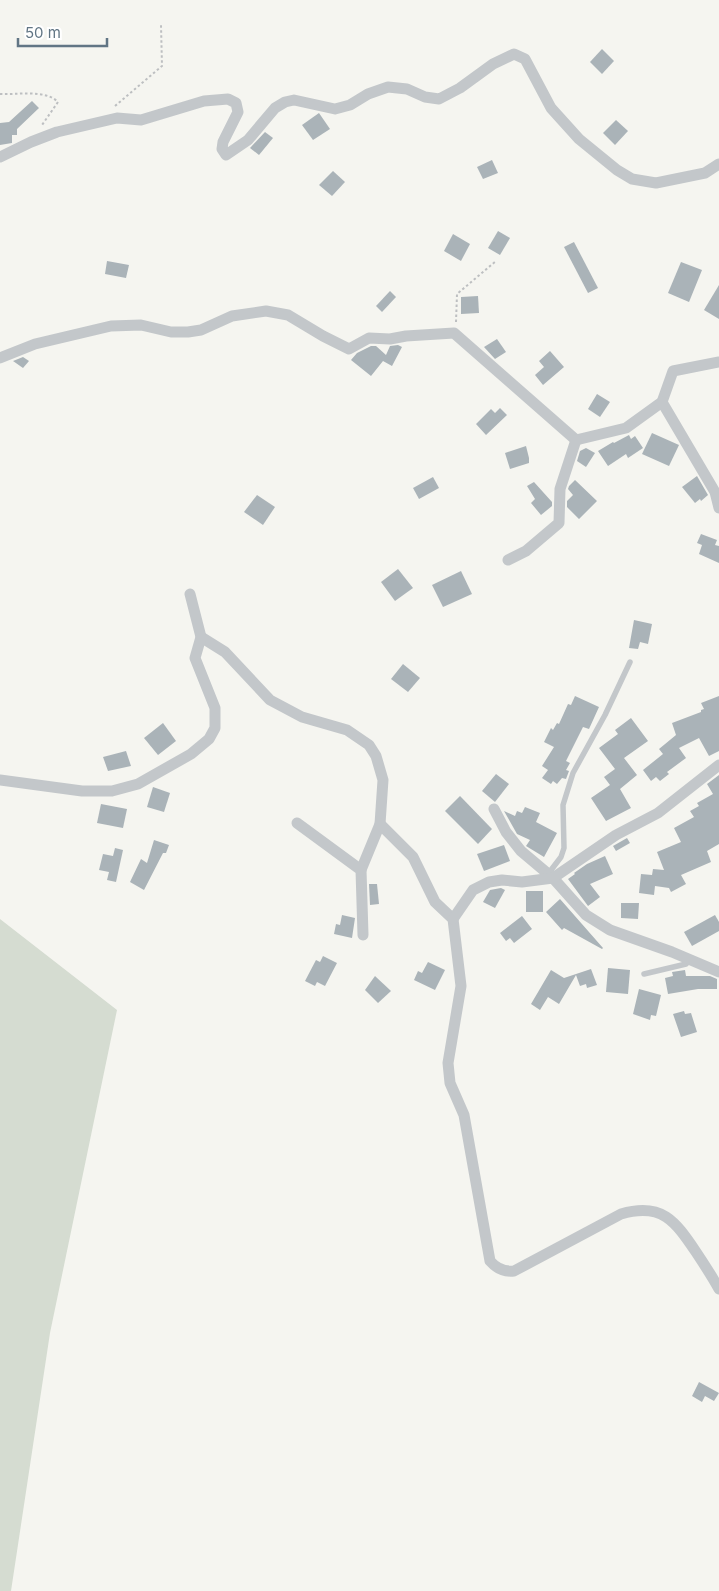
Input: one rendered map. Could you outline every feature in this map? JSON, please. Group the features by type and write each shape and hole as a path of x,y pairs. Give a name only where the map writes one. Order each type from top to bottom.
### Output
{"street":[{"path":"0,157 57,132 117,118 141,120 204,101 228,99 236,103 238,112 223,142 222,149 226,155 248,140 275,108 285,102 294,100 335,109 350,105 368,94 388,88 407,89 425,97 439,99 460,88 493,64 514,54 525,59 551,108 579,139 616,170 632,179 656,183 705,173 719,164"},
{"path":"0,358 35,344 111,326 141,325 171,332 188,332 201,330 232,316 266,311 288,315 323,336 350,349 369,338 390,339 406,336 455,334 576,440"},
{"path":"576,440 626,428 662,402 673,371 719,362"},
{"path":"662,402 715,492 719,508"},
{"path":"508,560 526,551 559,523 560,489 576,440"},
{"path":"0,780 82,791 112,791 138,784 191,754 209,739 215,728 215,708 195,658 201,637 190,594"},
{"path":"201,637 225,652 270,700 302,717 347,730 368,744 376,756 383,780 380,824 361,870 363,935"},
{"path":"453,919 473,890 489,882 502,880 522,882 551,876 616,835 658,813 719,765"},
{"path":"494,810 506,832 520,850 551,876 586,915 610,930 691,959 719,972"},
{"path":"297,823 361,870"},
{"path":"380,824 412,857 435,902 453,919 461,986 448,1064 450,1083 464,1115 487,1255 490,1261 500,1270 514,1271 621,1214 635,1210 649,1210 661,1214 679,1227 718,1286"}],"lane":[{"path":"551,876 564,848 563,805 573,772 605,715 630,662"},
{"path":"644,974 686,964 691,959"}],"path":[{"path":"111,110 162,66 161,25"},
{"path":"0,94 38,94 53,97 58,102 42,126"},
{"path":"455,334 457,294 496,261"}],"shaded area":[{"path":"0,919 117,1010 50,1333 11,1591 0,1591"}],"building":[{"path":"602,49 614,61 602,74 590,62"},
{"path":"32,101 39,108 17,129 17,135 12,135 12,143 0,145 0,123 9,122"},
{"path":"319,113 330,129 313,140 302,125"},
{"path":"616,120 628,131 615,145 603,133"},
{"path":"265,132 273,138 259,155 250,148"},
{"path":"492,160 498,173 483,179 477,167"},
{"path":"333,171 345,182 332,196 319,185"},
{"path":"498,231 510,238 500,255 488,248"},
{"path":"453,234 470,244 461,261 444,251"},
{"path":"574,242 598,288 588,293 564,247"},
{"path":"107,261 129,265 126,278 105,274"},
{"path":"681,262 702,270 689,302 668,293"},
{"path":"719,285 719,319 704,310"},
{"path":"390,291 396,297 382,312 376,306"},
{"path":"478,296 479,313 461,314 461,297"},
{"path":"497,339 506,352 495,359 484,347"},
{"path":"398,345 402,347 392,366 383,361 371,376 351,360 357,353 371,346 376,346 386,355 390,346"},
{"path":"550,351 564,367 543,385 535,375 544,367 539,361"},
{"path":"23,357 29,361 23,368 13,361"},
{"path":"597,394 610,402 600,417 588,409"},
{"path":"500,408 507,415 486,435 476,424 491,409 495,413"},
{"path":"652,433 679,445 669,466 642,454"},
{"path":"629,435 631,439 635,436 643,448 628,458 626,454 608,466 598,451"},
{"path":"526,446 529,463 510,469 505,453"},
{"path":"586,448 595,453 586,467 577,461 580,451"},
{"path":"697,476 708,495 695,503 682,487"},
{"path":"433,477 439,488 419,499 413,488"},
{"path":"575,480 597,501 579,519 567,507 567,501 573,495 568,489"},
{"path":"534,482 552,502 552,506 541,515 531,503 535,499 527,486"},
{"path":"257,495 275,507 263,525 244,512"},
{"path":"701,534 717,540 715,545 719,546 719,563 699,554 702,545 697,543"},
{"path":"398,569 413,588 395,601 381,582"},
{"path":"461,571 472,594 443,607 432,585"},
{"path":"634,620 652,624 648,644 640,642 638,649 629,648"},
{"path":"403,664 420,678 408,692 391,679"},
{"path":"575,696 599,707 589,729 583,727 566,761 570,763 566,770 569,771 566,779 562,778 557,784 553,781 551,784 542,778 548,770 542,766 554,747 544,742 551,728 553,730 557,723 559,724 568,704 571,705"},
{"path":"719,696 719,751 709,756 699,738 679,748 686,758 667,772 669,774 660,781 656,777 651,781 643,770 663,754 659,749 676,735 672,723 701,712 704,709 701,703"},
{"path":"631,718 648,741 624,758 637,775 620,789 631,808 606,821 591,798 610,785 604,777 615,769 599,748 618,734 615,730"},
{"path":"163,723 176,741 158,755 144,738"},
{"path":"126,751 131,766 108,771 103,757"},
{"path":"496,774 509,784 495,802 482,791"},
{"path":"719,775 719,844 707,851 711,862 681,875 686,884 671,892 669,888 655,886 654,895 639,893 641,874 652,875 653,869 664,870 657,852 681,842 674,828 694,817 690,811 699,806 697,803 713,794 707,784"},
{"path":"153,787 170,793 164,812 147,807"},
{"path":"460,796 492,829 478,844 445,811"},
{"path":"101,804 127,809 123,828 97,823"},
{"path":"525,807 540,813 536,822 557,833 544,857 526,846 530,840 517,834 504,811 515,816 517,811 522,813"},
{"path":"627,838 630,843 616,851 613,846"},
{"path":"154,840 169,845 144,890 130,882 141,859 147,863"},
{"path":"504,845 510,861 484,871 477,854"},
{"path":"115,848 123,850 116,882 107,880 109,872 99,870 103,854 113,856"},
{"path":"605,856 613,874 590,884 600,897 588,906 568,879 587,864"},
{"path":"369,884 377,884 379,904 370,905"},
{"path":"501,888 505,890 495,908 483,902 490,890"},
{"path":"526,891 543,891 543,912 526,912"},
{"path":"560,899 602,949 564,928 562,930 546,912"},
{"path":"621,903 639,903 638,919 621,918"},
{"path":"342,915 355,918 352,938 334,934 336,924 340,925"},
{"path":"715,915 719,922 719,931 692,946 684,932"},
{"path":"522,916 532,929 514,943 510,938 506,941 500,933"},
{"path":"323,956 337,963 325,986 317,982 315,986 305,981 316,960 320,962"},
{"path":"428,962 445,970 435,990 414,980 418,971 422,973"},
{"path":"608,968 630,970 628,994 606,992"},
{"path":"591,969 597,985 587,988 586,984 580,986 576,975 559,1004 548,997 540,1010 531,1004 551,970 564,978"},
{"path":"685,970 686,976 710,976 717,979 717,989 698,989 668,994 665,978 673,976 672,972"},
{"path":"375,976 391,991 378,1003 365,990"},
{"path":"639,989 661,995 656,1016 651,1015 650,1020 633,1014"},
{"path":"684,1011 685,1014 691,1013 697,1032 681,1037 673,1014"},
{"path":"699,1382 719,1393 714,1401 705,1396 702,1402 692,1396"}]}
